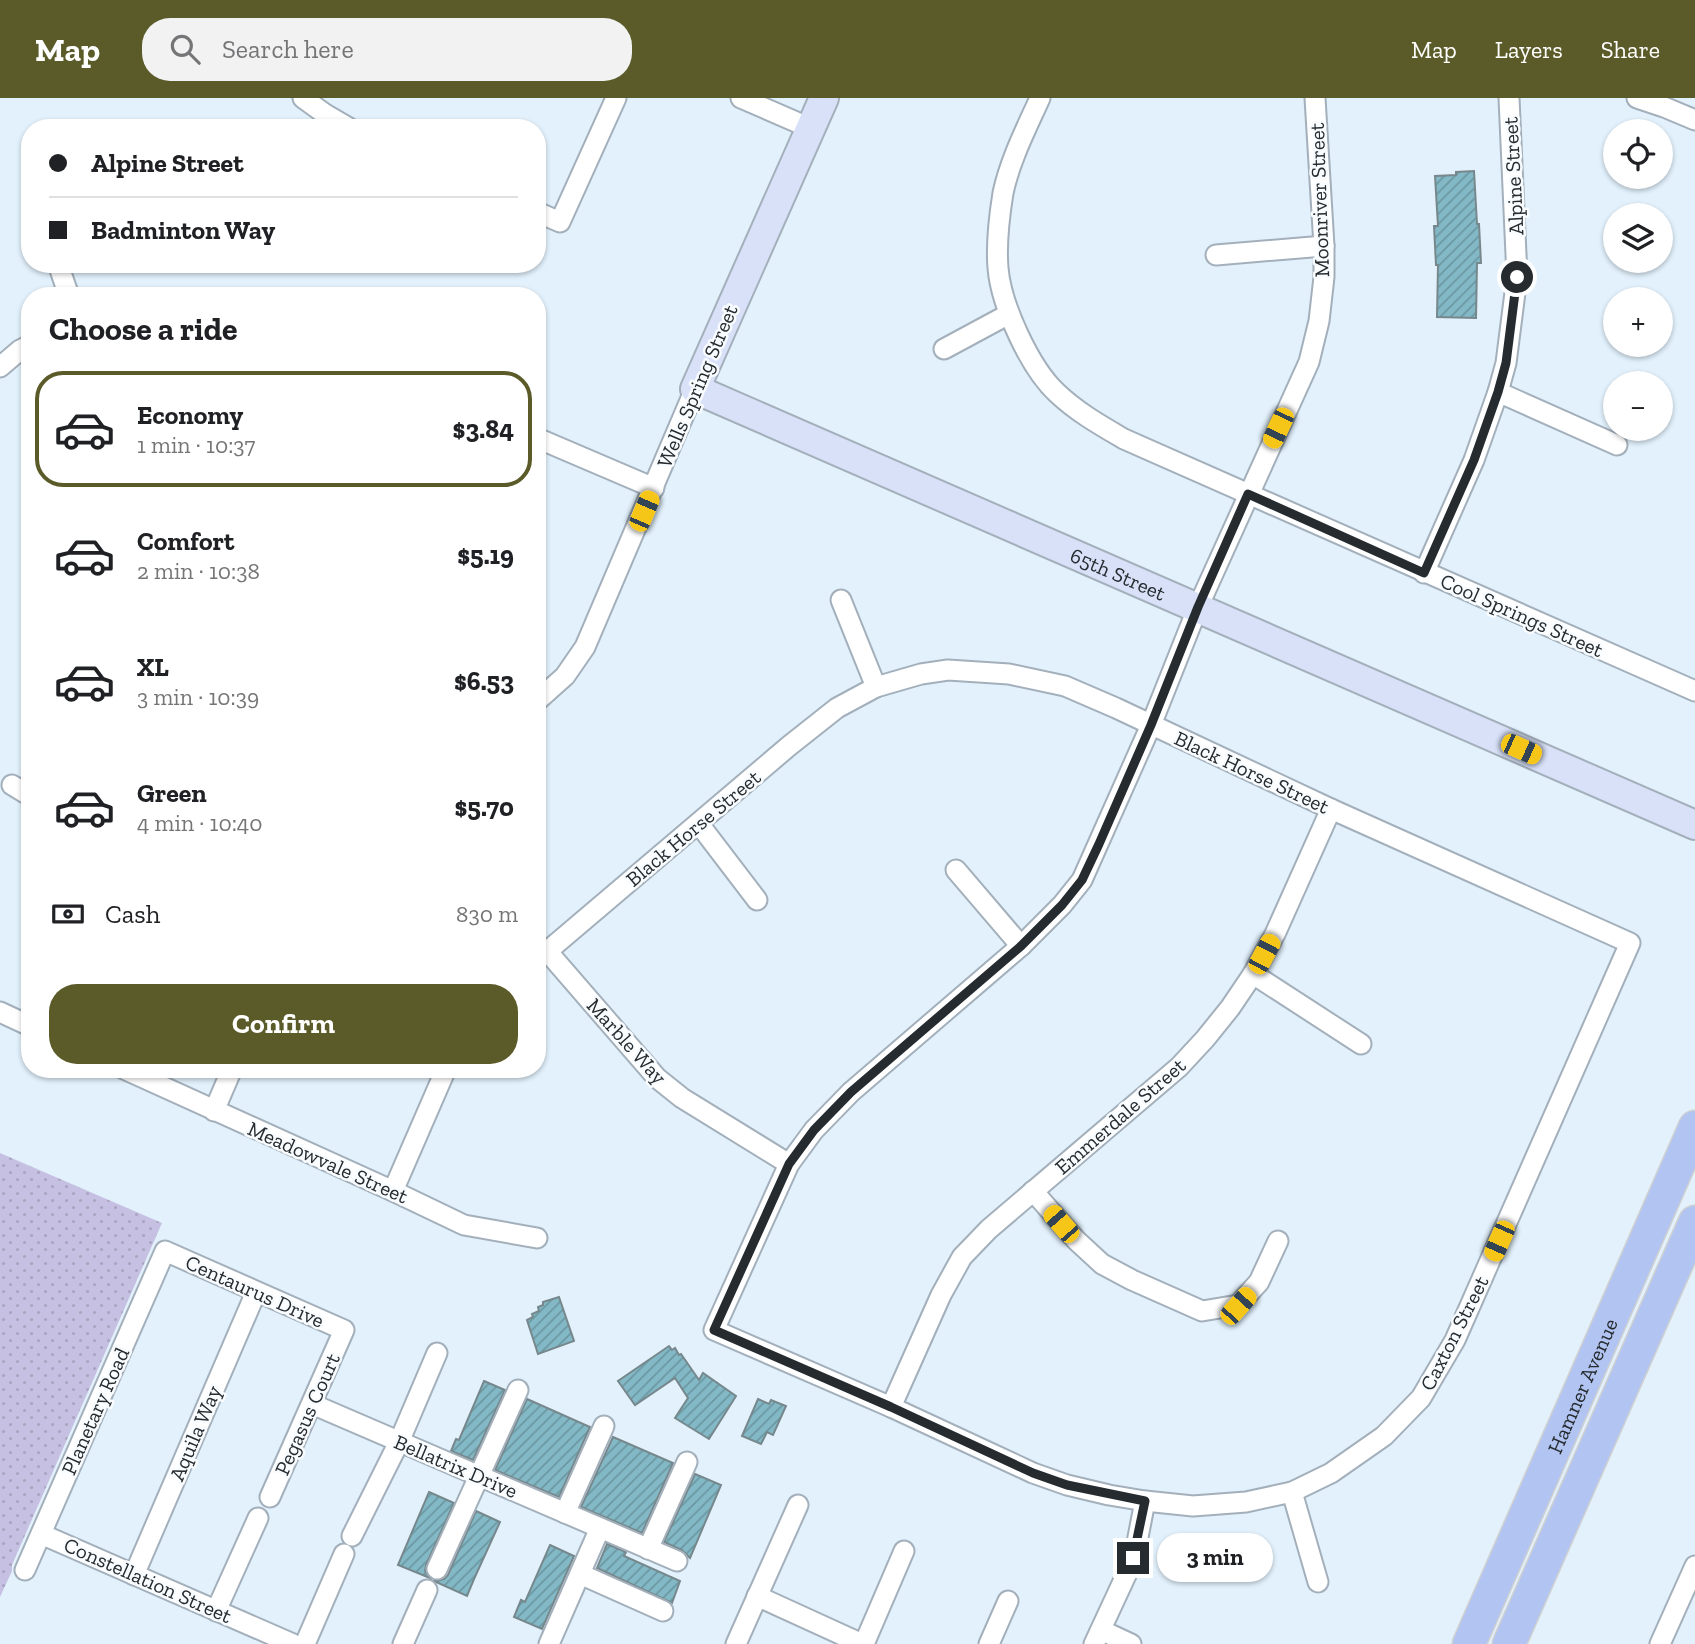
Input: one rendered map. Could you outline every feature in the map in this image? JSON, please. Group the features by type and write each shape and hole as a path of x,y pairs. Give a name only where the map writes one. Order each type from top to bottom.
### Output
{"main road":[{"name":"Hamner Avenue","path":"1469,1644 1695,1128"},
{"name":"Hamner Avenue","path":"1509,1644 1695,1222"}],"street":[{"path":"303,98 334,119"},
{"path":"546,216 560,222 616,98"},
{"path":"741,98 810,128"},
{"name":"Wells Spring Street","path":"546,693 565,676 585,647 695,389 824,98"},
{"name":"Cool Springs Street","path":"1040,98 1012,161 1004,192 998,231 998,270 1010,314 1030,358 1055,392 1083,416 1124,439 1695,691"},
{"name":"Moonriver Street","path":"714,1330 789,1164 814,1130 851,1092 1021,946 1062,905 1082,880 1151,725 1198,607 1309,362 1319,321 1324,277 1315,98"},
{"name":"Alpine Street","path":"1424,573 1474,460 1506,363 1517,277 1509,98"},
{"path":"1637,98 1695,120"},
{"path":"1216,255 1324,246"},
{"path":"944,349 1010,314"},
{"path":"0,367 21,350"},
{"name":"65th Street","path":"695,389 1695,825"},
{"path":"1498,392 1617,445"},
{"path":"546,442 654,488"},
{"path":"841,600 876,687"},
{"name":"Black Horse Street","path":"546,952 837,708 876,687 921,674 948,670 1009,674 1065,686 1630,943"},
{"path":"12,785 21,790"},
{"name":"Emmerdale Street","path":"891,1407 941,1295 962,1257 989,1229 1179,1067 1230,1008 1275,934 1331,809"},
{"path":"699,824 757,900"},
{"path":"956,870 1021,946"},
{"name":"Caxton Street","path":"714,1330 891,1407 1033,1473 1067,1485 1145,1501 1193,1506 1246,1502 1292,1492 1331,1473 1384,1436 1421,1398 1455,1340 1630,943"},
{"name":"Marble Way","path":"546,959 657,1078 682,1098 789,1164"},
{"path":"1253,974 1361,1044"},
{"path":"0,1012 21,1022"},
{"name":"Meadowvale Street","path":"143,1078 464,1225 537,1238"},
{"path":"214,1111 228,1078"},
{"path":"393,1191 442,1078"},
{"path":"1033,1191 1076,1240 1102,1264 1202,1311 1238,1306 1259,1282 1278,1241"},
{"name":"Centaurus Drive","path":"165,1251 344,1330"},
{"name":"Planetary Road","path":"25,1570 165,1251"},
{"name":"Aquila Way","path":"134,1574 256,1292"},
{"name":"Pegasus Court","path":"270,1497 344,1330"},
{"path":"352,1536 398,1442 437,1353"},
{"path":"437,1569 518,1390"},
{"name":"Bellatrix Drive","path":"312,1404 677,1561"},
{"path":"565,1513 604,1426"},
{"path":"648,1549 687,1462"},
{"path":"1292,1492 1318,1582"},
{"path":"1131,1644 1098,1637 1133,1558 1145,1501"},
{"path":"736,1644 798,1505"},
{"path":"216,1611 258,1518"},
{"path":"549,1644 600,1528"},
{"name":"Constellation Street","path":"41,1534 293,1644"},
{"path":"757,1595 863,1644 904,1551"},
{"path":"305,1644 344,1554"},
{"path":"1660,1644 1695,1566"},
{"path":"580,1574 663,1611"},
{"path":"403,1644 426,1590"},
{"path":"989,1644 1008,1601"}],"shaded area":[{"path":"0,1153 162,1223 0,1597"}],"building":[{"path":"1474,171 1481,263 1477,263 1476,318 1437,317 1438,265 1434,226 1438,226 1435,176"},
{"path":"559,1297 574,1341 538,1354 527,1320 539,1311 538,1307 543,1305 543,1302"},
{"path":"669,1346 681,1354 699,1380 703,1373 736,1396 709,1439 675,1418 688,1398 675,1378 635,1405 618,1381"},
{"path":"484,1381 505,1390 473,1460 451,1451 456,1439 459,1440"},
{"path":"527,1399 590,1427 559,1497 495,1470"},
{"path":"758,1399 769,1404 771,1400 786,1406 773,1435 767,1432 761,1444 742,1436"},
{"path":"613,1437 673,1463 642,1533 581,1507"},
{"path":"695,1474 721,1485 690,1558 682,1550 664,1542"},
{"path":"429,1492 454,1503 426,1565 425,1571 430,1578 398,1565"},
{"path":"476,1511 500,1522 467,1596 434,1581 444,1579 448,1575"},
{"path":"607,1544 626,1552 624,1556 680,1581 672,1603 597,1568"},
{"path":"550,1545 574,1556 542,1629 514,1617 521,1600 525,1602"}],"route":[{"path":"1133,1558 1145,1501 1067,1485 1033,1473 891,1407 714,1330 789,1164 814,1130 851,1092 1021,946 1062,905 1082,880 1151,725 1198,607 1248,494 1424,573 1474,460 1498,392 1513,321 1517,277"}]}
